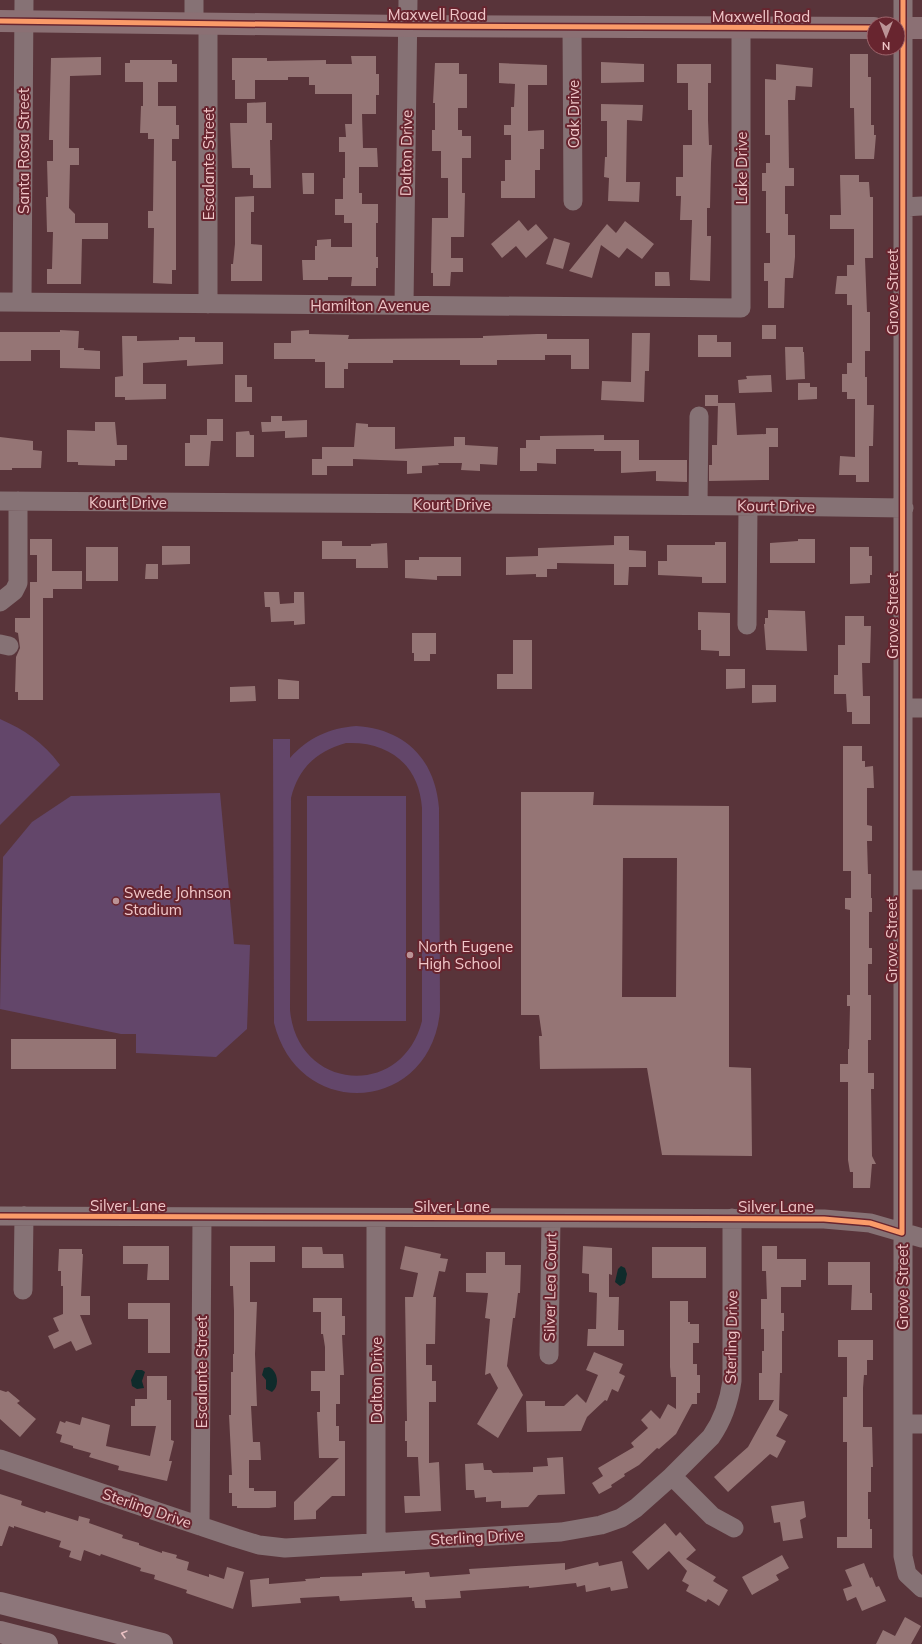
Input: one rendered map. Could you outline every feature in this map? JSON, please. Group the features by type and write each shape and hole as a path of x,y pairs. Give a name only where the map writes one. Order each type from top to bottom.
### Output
{"highway":[{"path":"0,1595 86,1624"},
{"path":"0,1603 162,1644"},
{"path":"0,1632 47,1644"},
{"path":"0,1643 7,1644"}],"main road":[{"name":"Maxwell Road","path":"0,21 24,11 201,24 741,29 866,28"}],"street":[{"name":"Escalante Street","path":"194,0 201,24 208,304"},
{"name":"Dalton Drive","path":"404,306 408,0"},
{"name":"Grove Street","path":"903,0 908,28 913,206 904,508 913,708 903,880 903,1556 907,1574 920,1587"},
{"name":"Santa Rosa Street","path":"22,302 24,11"},
{"name":"Oak Drive","path":"572,27 573,201"},
{"name":"Lake Drive","path":"741,29 741,308"},
{"name":"Hamilton Avenue","path":"0,302 741,308"},
{"path":"698,505 699,416"},
{"name":"Kourt Drive","path":"9,501 698,505 904,508"},
{"path":"0,602 14,591 18,583 9,501"},
{"path":"746,625 748,506"},
{"path":"903,880 922,880"},
{"name":"Silver Lane","path":"0,1216 732,1218 847,1220 870,1223 922,1238"},
{"path":"23,1290 24,1216"},
{"name":"Escalante Street","path":"200,1526 202,1217"},
{"name":"Dalton Drive","path":"376,1218 376,1543"},
{"name":"Silver Lea Court","path":"550,1355 551,1218"},
{"name":"Sterling Drive","path":"0,1459 259,1545 285,1548 561,1532 601,1525 621,1518 636,1508 672,1476 711,1437 720,1424 729,1400 732,1381 732,1218"},
{"path":"903,1424 922,1424"},
{"path":"672,1476 712,1516 734,1528"}],"shaded area":[{"path":"0,719 18,728 41,744 60,765 0,825"},
{"path":"356,726 373,728 389,733 403,740 424,761 431,775 439,808 440,1011 431,1045 414,1070 390,1086 363,1093 335,1090 309,1078 288,1055 274,1023 273,739 290,739 290,758 304,745 320,735 346,727","holes":["346,743 361,743 376,746 388,751 399,759 408,768 415,779 420,793 422,808 422,1021 411,1047 394,1064 373,1074 351,1076 330,1070 311,1057 297,1037 290,1010 291,798 298,778 317,756 335,746"]},
{"name":"Swede Johnson Stadium","path":"220,793 234,944 250,945 247,1029 216,1057 136,1053 136,1034 121,1034 0,1009 3,857 32,822 71,796"},
{"path":"307,796 406,796 406,1021 307,1021"}],"water":[{"path":"621,1266 625,1268 627,1274 625,1283 620,1286 615,1282 618,1269"},
{"path":"269,1367 276,1375 277,1379 275,1389 272,1392 266,1389 266,1380 262,1375 264,1368"},
{"path":"136,1370 142,1370 145,1372 142,1381 144,1388 137,1389 132,1386 131,1380"}],"building":[{"path":"850,54 866,54 866,56 868,56 868,77 871,77 871,125 874,125 874,135 876,135 874,159 855,159 854,108 850,108"},
{"path":"351,56 376,56 376,74 379,74 379,95 376,95 376,114 362,114 363,148 377,148 378,167 359,167 359,193 362,193 362,204 378,204 378,223 376,223 376,257 378,257 378,268 376,268 376,286 351,286 352,277 328,277 328,280 303,280 302,260 315,260 315,246 317,246 317,240 331,239 331,247 352,247 352,223 344,223 344,215 335,215 335,199 343,199 345,152 339,152 339,137 346,137 345,124 352,124 352,94 315,94 315,85 309,85 309,77 288,77 288,80 255,80 255,99 235,99 235,80 232,80 232,58 267,58 267,61 326,60 326,64 352,64"},
{"path":"101,57 101,75 70,76 69,148 79,148 79,165 70,165 69,208 75,214 75,223 108,223 108,239 82,239 81,284 47,284 47,269 52,269 53,232 47,232 46,197 48,197 47,161 53,161 53,140 49,140 51,58"},
{"path":"130,60 172,60 172,64 177,64 177,82 158,82 158,106 176,106 176,125 179,125 179,139 172,139 172,161 176,161 176,270 172,270 172,284 153,283 154,228 148,228 148,211 153,211 154,139 148,139 148,133 140,133 141,106 143,106 143,82 125,82 125,63 130,63"},
{"path":"601,62 644,64 644,82 601,83"},
{"path":"435,63 459,63 459,74 467,74 467,108 458,108 458,130 462,130 462,136 471,136 471,158 462,158 462,193 465,193 464,237 451,237 451,258 463,258 463,272 451,272 450,286 433,286 433,273 431,273 432,218 448,218 448,178 441,178 441,151 432,151 432,130 435,130 435,103 433,103"},
{"path":"499,63 547,65 547,85 528,85 528,131 544,130 544,149 540,149 540,170 535,170 535,198 501,198 501,181 505,181 505,160 511,160 511,135 504,135 504,125 511,125 511,107 514,107 515,84 499,83"},
{"path":"677,64 711,64 711,83 708,83 708,120 709,145 712,145 710,208 707,208 707,236 711,236 710,281 690,280 692,220 680,220 681,196 676,196 676,177 683,177 683,145 692,145 692,110 688,110 688,83 677,83"},
{"path":"776,64 813,68 812,87 796,86 795,100 788,100 789,168 794,168 794,186 785,186 785,214 788,214 788,235 795,235 793,278 785,278 784,308 768,308 768,281 764,281 764,263 770,263 770,233 766,233 766,191 762,191 762,173 766,173 766,163 770,163 770,135 765,135 765,79 776,80"},
{"path":"266,102 266,123 272,123 272,140 270,140 271,188 253,188 253,175 250,175 250,168 232,168 230,123 247,123 247,103"},
{"path":"601,104 643,105 642,121 627,120 626,182 640,182 639,202 608,201 609,178 604,177 605,157 607,157 607,121 601,121"},
{"path":"302,173 314,173 314,194 303,194"},
{"path":"840,175 859,175 859,182 869,182 870,197 873,197 873,258 865,258 867,312 870,312 870,351 865,351 865,377 867,377 867,405 874,405 873,446 869,446 869,482 856,482 856,475 839,475 840,456 855,457 855,399 847,399 847,392 842,392 842,374 847,374 847,363 852,363 852,305 847,305 847,294 835,294 837,276 847,276 847,265 854,265 854,229 830,229 830,215 841,215"},
{"path":"254,196 254,212 251,212 251,244 262,245 262,281 231,281 231,264 233,264 235,244 235,197"},
{"path":"519,220 528,231 536,224 548,238 526,258 516,246 502,258 491,244"},
{"path":"625,221 654,244 642,259 627,248 619,258 601,245 592,278 569,271 607,224 616,233"},
{"path":"554,238 570,243 563,269 546,264"},
{"path":"655,272 669,272 670,286 655,286"},
{"path":"762,325 776,325 776,339 762,339"},
{"path":"60,330 79,331 78,348 100,351 100,369 60,368 60,350 31,350 31,361 0,361 0,332 60,332"},
{"path":"309,330 309,334 349,335 348,339 483,338 483,336 547,334 547,339 589,339 589,369 571,369 571,355 545,355 545,360 497,360 497,365 460,365 460,360 393,360 393,363 348,363 348,369 344,369 344,388 325,388 325,362 315,362 315,359 274,359 274,343 291,343 291,331"},
{"path":"632,333 650,333 649,371 645,371 644,402 601,400 602,381 631,382"},
{"path":"698,335 717,335 717,342 731,342 731,357 698,357"},
{"path":"122,336 137,336 137,341 179,340 179,337 195,337 195,342 223,342 223,364 187,366 187,360 143,363 143,384 166,384 166,399 125,400 125,397 115,397 115,377 123,376"},
{"path":"785,347 803,347 805,379 786,380"},
{"path":"235,375 247,375 247,387 252,387 252,402 235,402"},
{"path":"771,375 772,392 739,393 738,380 747,379 746,376"},
{"path":"798,383 810,383 810,387 817,387 817,399 798,400"},
{"path":"705,395 718,395 718,406 705,406"},
{"path":"718,403 735,403 737,435 766,434 766,428 778,428 778,447 769,447 769,480 709,481 709,465 712,465 712,445 717,445"},
{"path":"271,416 282,416 282,421 307,420 307,437 285,438 285,431 262,432 261,422 271,422"},
{"path":"207,419 223,419 223,441 211,441 209,466 185,466 185,443 190,443 190,435 207,435"},
{"path":"95,422 115,422 117,445 127,445 127,460 115,460 115,466 78,465 78,462 67,462 67,430 95,431"},
{"path":"356,423 368,424 368,427 395,427 395,449 454,446 454,437 465,437 465,445 498,447 497,465 480,464 480,471 461,470 462,463 438,463 439,465 422,466 422,473 407,474 407,461 353,459 353,466 327,466 327,475 312,475 312,459 322,459 322,447 354,447"},
{"path":"249,431 250,435 254,435 254,457 236,457 236,432"},
{"path":"604,435 604,440 639,440 639,460 687,460 687,482 656,481 656,471 621,473 621,451 594,451 594,449 556,449 556,464 537,463 537,471 520,471 520,448 526,448 526,440 540,440 540,436"},
{"path":"0,437 33,441 33,450 42,451 41,468 12,468 12,470 0,470"},
{"path":"614,536 629,536 629,550 646,551 646,567 629,567 628,585 614,585 614,564 557,563 557,569 547,569 547,577 536,577 536,574 506,575 506,557 538,556 538,548 614,545"},
{"path":"30,539 52,539 52,571 82,571 82,589 53,589 53,598 43,598 43,700 18,700 18,692 15,692 16,657 20,648 18,633 15,632 15,618 30,618 30,582 37,582 37,555 30,555"},
{"path":"798,539 815,539 815,563 770,563 770,543 798,541"},
{"path":"322,541 342,541 342,546 371,546 371,544 387,543 388,568 356,568 356,559 322,559"},
{"path":"715,542 726,542 726,583 702,583 702,577 658,575 658,561 667,561 667,545 715,545"},
{"path":"162,546 190,546 190,564 162,565"},
{"path":"86,547 118,547 118,581 86,581"},
{"path":"850,547 869,547 869,556 872,556 872,575 870,575 870,583 850,584"},
{"path":"419,557 461,557 461,576 437,576 437,580 405,578 405,560 419,560"},
{"path":"146,564 158,564 158,579 145,579"},
{"path":"264,592 279,592 280,604 294,603 294,592 304,592 305,624 294,625 294,621 271,622 270,607 265,607"},
{"path":"768,610 805,611 807,651 766,650 764,624 765,618 768,618"},
{"path":"698,612 730,613 730,656 719,656 719,651 701,650 701,630 698,630"},
{"path":"845,616 864,616 864,626 871,626 870,663 862,663 863,696 870,696 870,724 852,724 852,712 847,712 846,694 834,694 834,675 838,675 838,645 845,645"},
{"path":"412,633 436,633 436,654 430,654 430,661 414,661 414,653 412,653"},
{"path":"513,640 532,640 532,689 497,689 497,674 513,674"},
{"path":"726,669 745,669 745,688 726,689"},
{"path":"278,679 299,681 299,699 278,699"},
{"path":"752,685 776,685 776,702 752,703"},
{"path":"255,686 256,701 230,702 230,687"},
{"path":"843,746 862,746 862,761 865,761 865,767 873,766 874,788 867,788 867,825 872,826 872,841 867,841 868,874 871,874 872,898 872,912 869,912 869,948 872,948 872,964 868,964 868,995 871,995 871,1040 868,1040 868,1073 874,1073 874,1089 871,1089 872,1156 876,1164 872,1164 870,1188 853,1188 853,1172 850,1172 848,1160 848,1082 840,1082 840,1064 848,1064 849,1049 850,1006 847,1006 847,995 850,995 850,910 845,909 845,898 851,898 851,871 843,871"},
{"name":"North Eugene High School","path":"521,792 594,792 593,805 729,806 729,1067 751,1068 752,1156 662,1155 647,1068 540,1069 539,1036 542,1036 539,1015 521,1015","holes":["623,858 677,858 676,997 622,997"]},
{"path":"11,1039 116,1039 116,1069 11,1069"},
{"path":"123,1246 169,1246 169,1280 147,1280 148,1264 123,1264"},
{"path":"230,1246 275,1246 275,1262 250,1262 250,1302 257,1302 255,1354 257,1406 251,1406 253,1442 260,1442 261,1460 249,1460 249,1488 254,1488 254,1491 276,1491 276,1507 237,1508 237,1506 232,1506 232,1493 229,1493 229,1475 232,1475 229,1415 231,1415 231,1372 233,1372 234,1354 234,1311 233,1286 230,1286"},
{"path":"405,1246 441,1254 440,1258 448,1259 445,1272 439,1271 433,1297 436,1297 435,1344 426,1344 426,1365 432,1365 432,1381 436,1381 436,1402 429,1402 429,1463 439,1462 441,1511 405,1513 404,1496 420,1496 418,1457 407,1457 407,1441 405,1441 405,1421 407,1421 405,1297 413,1297 418,1273 400,1269"},
{"path":"583,1246 612,1248 612,1275 609,1274 609,1297 619,1297 618,1330 624,1330 624,1346 587,1346 588,1329 596,1329 597,1293 589,1292 589,1274 582,1273"},
{"path":"762,1246 777,1246 777,1259 806,1259 806,1280 801,1280 801,1287 781,1287 781,1313 784,1313 784,1331 782,1331 782,1373 780,1373 779,1410 788,1415 776,1436 786,1441 777,1458 770,1454 728,1492 714,1477 748,1447 774,1400 759,1400 759,1373 762,1373 762,1351 764,1351 764,1329 761,1329 761,1299 767,1299 766,1271 762,1271"},
{"path":"302,1247 322,1247 323,1254 343,1254 344,1268 302,1268"},
{"path":"652,1247 706,1247 706,1278 652,1278"},
{"path":"59,1249 82,1249 81,1296 90,1296 90,1315 80,1315 92,1344 76,1351 71,1341 54,1349 48,1336 59,1331 53,1318 63,1314 63,1286 61,1286 61,1271 58,1271"},
{"path":"486,1252 505,1252 505,1265 521,1265 520,1293 518,1293 515,1318 513,1318 507,1366 523,1395 498,1438 477,1424 498,1388 490,1373 485,1375 490,1319 485,1318 488,1293 466,1292 466,1273 486,1273"},
{"path":"828,1262 870,1262 870,1293 872,1293 872,1310 851,1310 852,1285 828,1285"},
{"path":"313,1298 342,1298 342,1316 345,1316 345,1335 342,1335 344,1375 340,1375 340,1404 336,1404 336,1426 339,1426 339,1441 345,1441 345,1496 332,1496 316,1511 316,1519 294,1520 294,1502 339,1458 319,1458 317,1412 320,1412 320,1391 311,1391 311,1371 325,1371 325,1347 323,1334 321,1334 321,1312 313,1312"},
{"path":"670,1301 688,1301 688,1322 690,1322 690,1324 699,1324 699,1343 693,1343 693,1364 697,1364 697,1375 700,1375 700,1393 697,1393 697,1404 692,1404 676,1434 659,1449 657,1448 639,1465 624,1474 625,1476 611,1485 612,1487 599,1494 592,1483 603,1476 598,1468 634,1447 631,1443 648,1428 641,1420 651,1410 660,1419 668,1404 676,1409 676,1377 671,1377 670,1367"},
{"path":"128,1303 170,1303 170,1353 148,1353 148,1319 128,1319"},
{"path":"838,1340 873,1340 873,1360 867,1360 867,1375 864,1375 863,1388 863,1427 872,1427 873,1467 871,1467 871,1492 868,1492 868,1519 870,1519 870,1529 872,1529 872,1548 837,1548 837,1537 847,1537 847,1442 843,1442 843,1397 847,1397 847,1357 838,1357"},
{"path":"594,1352 623,1364 619,1373 625,1376 618,1392 612,1389 607,1401 605,1400 587,1417 581,1431 527,1432 526,1401 545,1401 545,1406 564,1406 577,1394 586,1403 598,1375 586,1370"},
{"path":"147,1376 167,1376 167,1400 171,1400 171,1440 174,1441 169,1461 172,1461 167,1481 118,1470 119,1466 89,1457 91,1453 73,1448 73,1446 60,1442 62,1435 56,1433 60,1421 80,1425 82,1417 110,1425 106,1446 150,1456 156,1426 131,1426 131,1406 135,1406 135,1399 147,1399"},
{"path":"0,1390 6,1392 8,1391 20,1401 17,1403 36,1419 20,1437 0,1419"},
{"path":"563,1457 565,1494 538,1495 528,1507 501,1508 501,1501 486,1502 486,1497 475,1498 474,1490 466,1490 465,1464 483,1463 484,1470 491,1470 493,1473 533,1472 533,1467 548,1466 547,1458"},
{"path":"0,1494 22,1501 21,1505 45,1513 46,1511 78,1521 79,1516 90,1519 89,1523 123,1535 122,1538 139,1543 139,1545 162,1553 162,1551 177,1555 176,1558 189,1562 187,1570 209,1577 209,1574 224,1579 227,1567 244,1572 233,1609 186,1593 187,1590 154,1579 155,1575 140,1571 141,1568 101,1554 100,1556 84,1550 81,1561 69,1557 71,1551 59,1547 61,1541 14,1526 14,1528 9,1526 2,1546 0,1546"},
{"path":"804,1501 806,1517 800,1520 803,1538 783,1541 780,1522 774,1523 771,1506"},
{"path":"665,1523 676,1536 680,1532 696,1550 686,1559 716,1577 713,1581 728,1590 719,1606 708,1599 706,1602 686,1591 689,1585 682,1581 687,1571 669,1551 648,1570 632,1552"},
{"path":"782,1555 789,1568 776,1575 779,1580 752,1595 742,1577"},
{"path":"622,1561 628,1588 611,1591 610,1587 586,1592 585,1585 577,1587 576,1583 529,1588 529,1586 460,1591 461,1598 425,1600 426,1608 415,1608 412,1597 340,1601 339,1596 300,1598 301,1603 252,1607 250,1580 269,1578 269,1584 306,1581 305,1579 320,1577 362,1576 362,1573 405,1571 405,1574 429,1572 430,1577 470,1574 469,1569 565,1563 565,1570 598,1562 599,1566"},
{"path":"864,1563 870,1578 872,1577 876,1587 879,1586 886,1601 862,1611 856,1597 847,1601 843,1589 852,1586 845,1570"},
{"path":"905,1617 921,1626 911,1644 876,1644 883,1630 895,1636"}],"cycle path":[{"path":"0,1216 824,1219 870,1223 902,1233 903,0"},
{"path":"0,21 408,26 866,28"}],"place":[{"name":"Swede Johnson Stadium","path":"116,901"},
{"name":"North Eugene High School","path":"410,955"}]}
